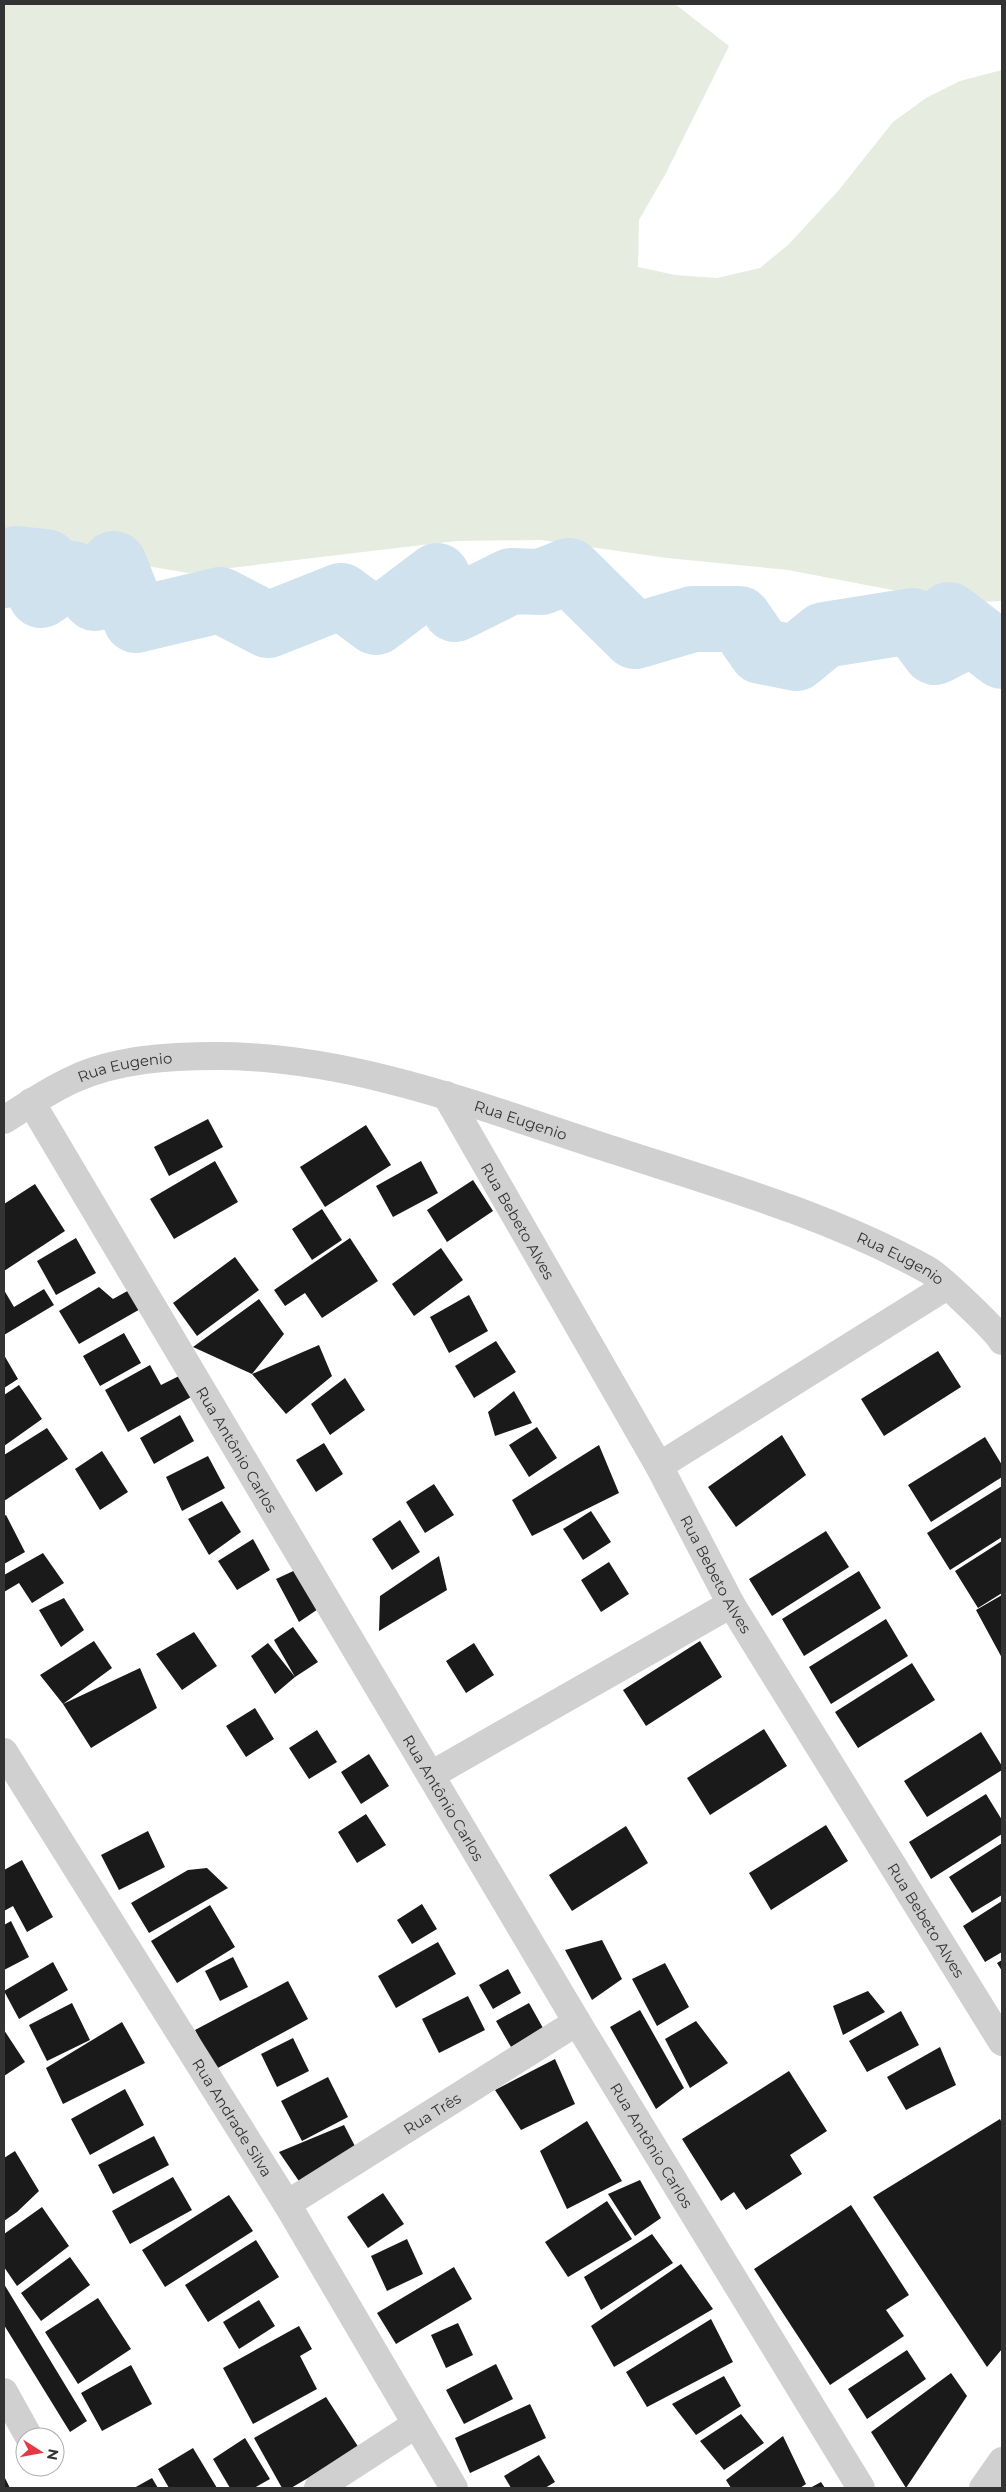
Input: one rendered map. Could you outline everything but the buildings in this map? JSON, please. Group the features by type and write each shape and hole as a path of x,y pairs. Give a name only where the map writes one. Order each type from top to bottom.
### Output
{"street":[{"name":"Rua Eugenio","path":"4,1120 31,1102 76,1078 130,1062 172,1057 249,1057 314,1064 351,1071 446,1096 796,1209 931,1272 1002,1338"},
{"name":"Rua Bebeto Alves","path":"446,1096 659,1466 731,1604 1002,2042"},
{"name":"Rua Antônio Carlos","path":"31,1102 577,2022 861,2488"},
{"path":"659,1466 946,1286"},
{"path":"432,1775 731,1604"},
{"name":"Rua Andrade Silva","path":"4,1752 287,2204 415,2425 454,2488"},
{"name":"Rua Três","path":"287,2204 577,2022"},
{"path":"4,2392 23,2427"},
{"path":"318,2488 415,2425"},
{"path":"983,2488 1001,2464"}],"shaded area":[{"path":"4,4 675,4 729,46 666,173 639,220 638,267 675,275 717,278 760,268 788,245 838,191 893,122 926,98 960,81 1002,70 1002,601 960,603 788,570 667,558 541,540 456,541 188,573 105,559 67,556 4,564"}],"waterway":[{"path":"4,575 16,559 46,562 41,595 73,574 95,598 114,564 136,620 220,600 268,625 341,596 376,622 437,576 455,609 511,581 541,582 569,571 635,636 693,619 739,619 761,651 796,658 824,635 912,621 935,652 960,639 949,615 1002,656"}]}
